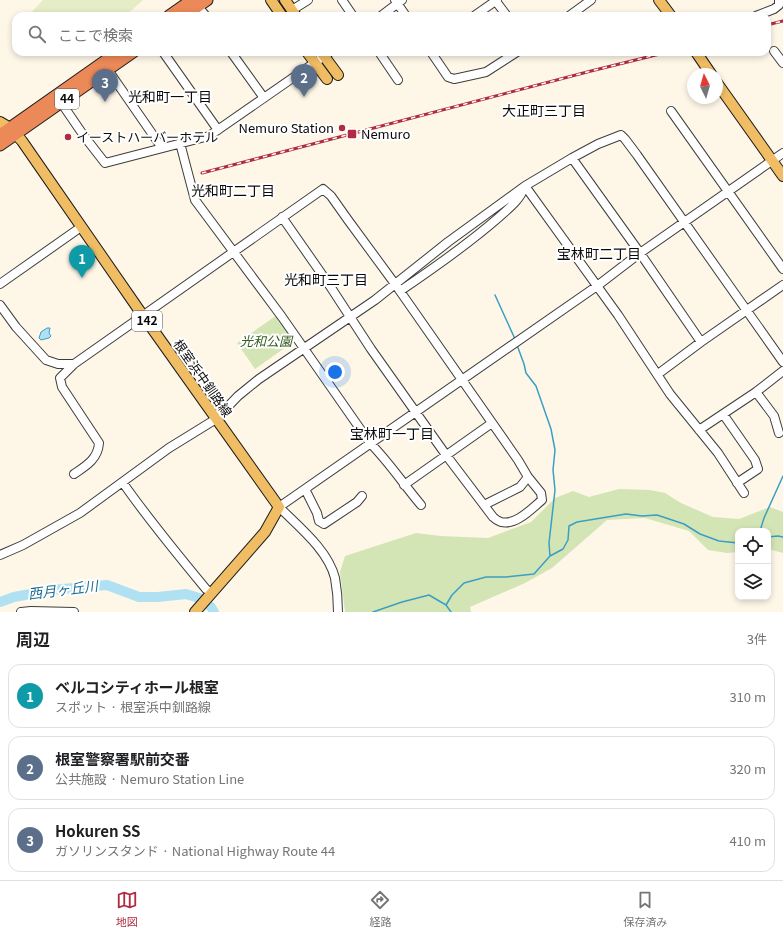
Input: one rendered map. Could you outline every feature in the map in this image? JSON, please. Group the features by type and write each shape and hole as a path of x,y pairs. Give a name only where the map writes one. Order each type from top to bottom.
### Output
{"highway":[{"path":"176,12 196,1"},
{"path":"187,12 196,1"},
{"name":"44","path":"0,145 13,131 59,99 113,56"},
{"name":"44","path":"59,99 108,70 127,56"},
{"name":"44","path":"0,135 13,131"}],"main road":[{"path":"271,0 279,12"},
{"path":"285,0 293,12"},
{"path":"659,0 668,12"},
{"path":"310,56 327,79"},
{"path":"327,56 338,75"},
{"path":"699,56 707,68"},
{"path":"723,91 783,176"},
{"name":"根室浜中釧路線","path":"0,122 13,131 22,141 143,316 279,508"},
{"path":"204,602 265,532 279,508"}],"street":[{"path":"295,12 308,0"},
{"path":"342,0 351,12"},
{"path":"480,12 496,0 504,12"},
{"path":"766,12 779,5 779,0"},
{"path":"196,1 203,12"},
{"path":"386,12 398,1 404,12"},
{"path":"574,12 588,1"},
{"path":"774,51 783,63"},
{"path":"166,56 218,130"},
{"path":"234,56 264,98"},
{"path":"59,99 84,136 105,163 209,136 315,63 322,56"},
{"path":"382,56 398,80"},
{"path":"434,56 448,77 454,79 486,72 511,56"},
{"path":"108,70 162,148"},
{"path":"671,111 783,269"},
{"path":"0,555 23,545 80,513 169,448 216,419 238,396 254,383 375,300 448,242 525,186 598,144 621,135 625,138 783,362"},
{"path":"180,144 195,200 235,252 370,443 384,456 404,485 421,505"},
{"path":"338,612 338,594 334,577 324,555 316,543 279,508 370,443 597,286 640,253 783,153"},
{"path":"572,158 701,342"},
{"path":"525,186 618,315 670,394 718,453 744,493"},
{"path":"400,291 452,255 492,223 510,207 522,193 525,186"},
{"path":"74,474 86,466 96,456 99,444 62,387 60,378 74,364 235,252 282,217 323,189 331,196 462,379 518,460 528,477 541,493 542,500 522,516 509,522 501,522 493,517 446,455 282,217"},
{"path":"0,284 81,227"},
{"path":"658,374 783,285"},
{"path":"0,305 16,327 46,360 58,364 74,364"},
{"path":"699,430 756,392 783,371"},
{"path":"756,392 774,416 779,432"},
{"path":"723,414 755,460 758,469 737,483"},
{"path":"404,485 492,423"},
{"path":"484,505 520,487 528,477"},
{"path":"123,483 169,545 206,589 204,602"},
{"path":"305,489 317,513 319,521 324,524 357,502 362,496"},
{"path":"21,612 72,612"}],"green space":[{"path":"43,0 143,0 130,12 32,12"},
{"name":"光和公園","path":"277,315 296,340 255,369 237,343"},
{"path":"619,489 650,490 665,493 681,503 713,517 739,519 770,507 783,512 783,553 771,550 771,528 735,528 735,552 727,553 708,550 689,531 645,518 607,520 552,568 525,583 470,607 471,612 345,612 340,572 345,556 416,533 441,536 488,538 531,522 555,498 573,491 589,497"}],"water":[{"path":"47,328 50,328 49,333 51,336 41,340 39,338 41,332"}],"waterway":[{"path":"495,295 515,339"},
{"path":"517,345 526,373 536,386 551,429 555,450 553,470 555,490 549,543 550,556"},
{"path":"761,528 783,476"},
{"path":"446,605 452,595 464,583 486,577 506,577 534,574 550,556 563,549 568,540 569,526 577,522 626,514 642,516 657,515 684,524 700,534 719,541 735,543"},
{"path":"771,537 783,537"},
{"name":"西月ヶ丘川","path":"0,602 14,597 52,590 107,585 139,597 158,597 186,594 199,598 211,607 214,612"},
{"name":"西月ヶ丘川","path":"373,612 429,595 446,605 451,612"}],"railway":[{"path":"771,24 783,21"},
{"path":"202,173 652,56"}],"place":[{"name":"根室警察署駅前交番","path":"304,97"},
{"name":"Hokuren SS","path":"105,102"},
{"name":"Nemuro Station","path":"342,128"},
{"name":"Nemuro","path":"352,134"},
{"name":"イーストハーバーホテル","path":"68,137"},
{"name":"ベルコシティホール根室","path":"82,278"}],"district":[{"name":"光和町一丁目","path":"170,97"},
{"name":"大正町三丁目","path":"544,111"},
{"name":"光和町二丁目","path":"233,191"},
{"name":"宝林町二丁目","path":"599,254"},
{"name":"光和町三丁目","path":"326,280"},
{"name":"宝林町一丁目","path":"392,434"}]}
